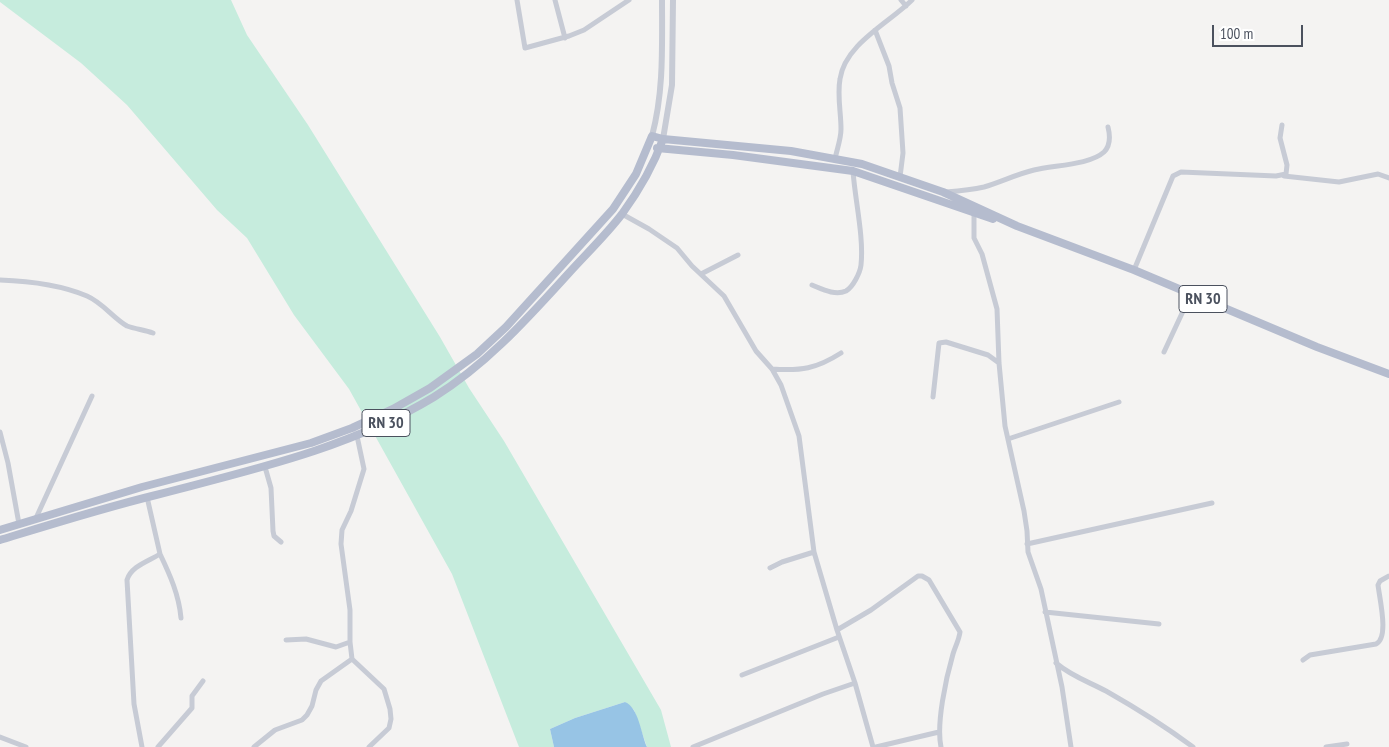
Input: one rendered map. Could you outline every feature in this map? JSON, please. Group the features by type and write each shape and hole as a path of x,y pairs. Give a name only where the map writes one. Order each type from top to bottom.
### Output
{"main road":[{"name":"RN 30","path":"0,530 142,487 311,443 352,428 393,409 430,388 477,354 506,327 538,294 613,209 636,174 652,136 663,139 791,151 862,164 943,192 1017,226 1134,270 1317,347 1389,374"},
{"name":"RN 30","path":"0,540 146,497 265,467 314,452 397,418 436,396 482,362 512,334 622,214 652,164 663,139"},
{"name":"RN 30","path":"649,146 853,171 974,214 1017,226"}],"street":[{"path":"518,0 526,48 565,38 584,30 629,0"},
{"path":"554,0 565,38"},
{"path":"652,136 657,118 662,84 662,0"},
{"path":"663,139 672,85 673,0"},
{"path":"901,0 906,6"},
{"path":"835,159 841,131 840,76 846,62 863,40 912,0"},
{"path":"875,30 889,66 900,108 903,153 900,177"},
{"path":"1282,124 1280,138 1288,171 1282,176"},
{"path":"943,192 969,190 1035,169 1081,162 1099,156 1110,143 1108,127"},
{"path":"812,285 825,291 837,293 845,291 850,288 859,272 861,264 860,232 853,171"},
{"path":"1134,270 1172,176 1177,173 1282,176 1339,182 1378,174 1389,178"},
{"path":"622,214 650,229 677,248 692,266 724,296 756,351 772,369 781,385 799,436 814,552 874,747 939,732"},
{"path":"974,214 974,238 982,254 997,309 998,363 1002,412 1024,511 1027,544 1041,589 1067,715 1071,747"},
{"path":"701,274 738,255"},
{"path":"0,280 60,288 87,296 105,307 128,326 153,333"},
{"path":"1164,352 1191,294"},
{"path":"933,397 937,370 937,347 939,343 946,342 988,355 998,363"},
{"path":"988,355 998,347"},
{"path":"772,369 789,371 810,368 827,361 841,352"},
{"path":"36,518 92,396"},
{"path":"1008,439 1119,402"},
{"path":"0,432 8,463 19,524"},
{"path":"356,436 364,469 351,511 342,530 341,544 350,610 352,659 384,689 390,709 391,724 369,747"},
{"path":"265,467 271,488 274,536 282,542"},
{"path":"146,497 160,554 174,585 180,606 181,618"},
{"path":"1027,544 1212,503"},
{"path":"770,568 782,562 814,552"},
{"path":"142,747 134,704 127,580 129,573 134,569 160,554"},
{"path":"837,630 871,610 918,576 929,580 960,632 953,655 939,732 942,747"},
{"path":"1303,660 1310,655 1376,644 1386,640 1388,635 1378,585 1380,581 1389,576"},
{"path":"1045,612 1159,624"},
{"path":"742,675 839,637"},
{"path":"286,640 306,639 336,647 350,642"},
{"path":"254,747 275,730 302,720 312,706 316,690 321,681 352,659"},
{"path":"1056,662 1072,675 1105,691 1154,720 1193,747"},
{"path":"158,747 192,708 192,696 203,682"},
{"path":"692,747 855,683"},
{"path":"0,737 26,747"},
{"path":"1326,747 1347,744"}],"green space":[{"path":"0,0 231,0 247,35 308,125 440,337 469,388 504,441 661,710 671,747 647,747 634,710 625,702 575,718 550,729 554,747 519,747 452,574 349,389 294,315 247,238 217,210 127,105 81,63 0,2"}],"water":[{"path":"625,702 630,705 637,715 647,747 554,747 550,729 575,718"}]}
